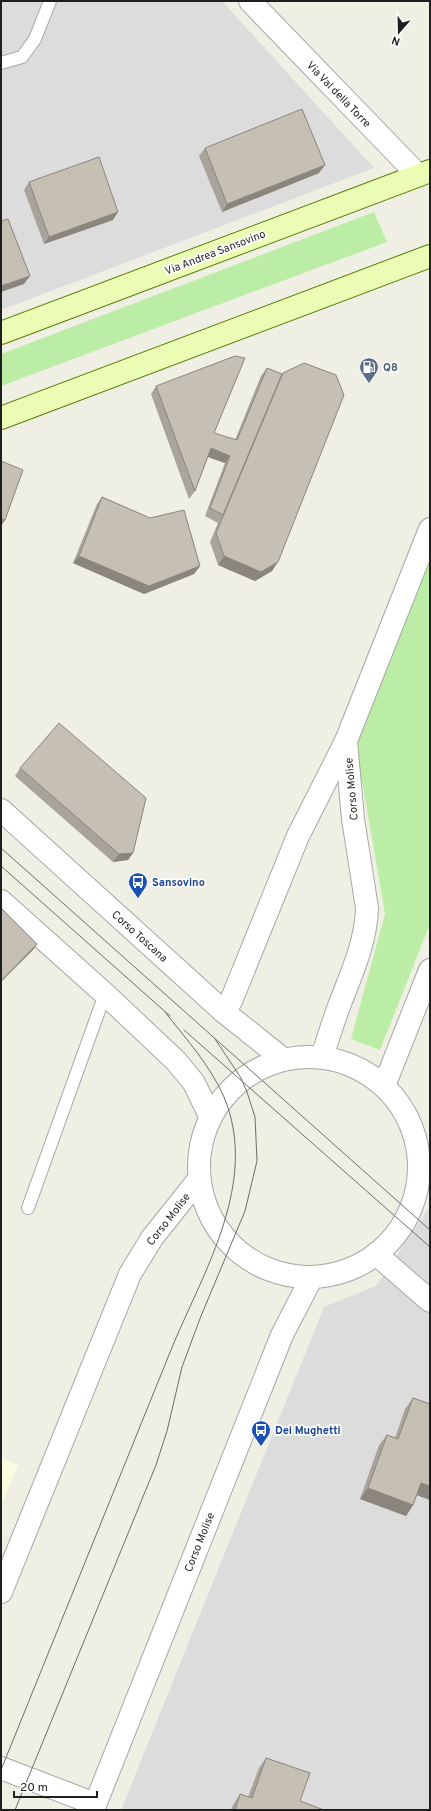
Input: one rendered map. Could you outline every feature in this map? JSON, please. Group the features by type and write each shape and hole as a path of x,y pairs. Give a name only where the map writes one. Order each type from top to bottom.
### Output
{"main road":[{"name":"Via Andrea Sansovino","path":"1,333 426,177"},
{"path":"1,418 430,256"}],"street":[{"name":"Via Val della Torre","path":"250,1 426,177"},
{"name":"Corso Molise","path":"322,1057 358,957 366,929 367,908 353,819 346,741 430,529"},
{"path":"224,1012 231,1001 298,836 346,741"},
{"name":"Corso Toscana","path":"1,810 224,1012 283,1059"},
{"path":"1,901 105,994 176,1061 194,1083 210,1116"},
{"path":"384,1086 430,970"},
{"path":"304,1056 322,1057 355,1068 384,1086 398,1102 408,1118 424,1165 409,1213 393,1238 376,1254 363,1263 329,1275 312,1277 287,1274 277,1271 253,1261 234,1247 214,1221 205,1202 199,1179 198,1150 210,1116 239,1079 283,1059 304,1056"},
{"name":"Corso Molise","path":"1,1592 130,1274 152,1238 199,1179"},
{"path":"376,1254 430,1301"},
{"name":"Corso Molise","path":"94,1807 282,1335 312,1277"},
{"path":"1,1768 94,1807"}],"lane":[{"path":"1,63 22,57 35,39 50,1"},
{"path":"28,1208 105,994"}],"shaded area":[{"path":"1,1 222,1 374,168 1,310"},
{"path":"430,1206 430,1810 121,1810 324,1307 376,1286"},
{"path":"1,1458 18,1465 1,1505"}],"green space":[{"path":"374,212 387,242 1,386 1,354"},
{"path":"430,561 430,924 380,1050 351,1039 385,914 356,746"}],"building":[{"path":"302,109 325,165 227,204 205,148"},
{"path":"99,157 118,212 49,237 29,182"},
{"path":"8,219 30,276 1,286 1,221"},
{"path":"235,356 245,358 214,433 237,440 267,368 282,374 223,515 210,508 230,456 211,448 195,491 156,386"},
{"path":"304,363 336,375 344,395 278,562 261,572 224,556 216,533 283,373"},
{"path":"1,461 23,470 5,520 1,519"},
{"path":"102,497 150,518 184,510 200,566 149,586 79,556"},
{"path":"59,723 146,798 133,853 119,854 20,768"},
{"path":"1,908 37,944 1,981"},
{"path":"413,1398 430,1404 430,1486 421,1483 413,1505 368,1488 387,1435 398,1439"},
{"path":"266,1758 310,1773 300,1801 324,1810 235,1810 240,1794 252,1798"}],"tram line":[{"path":"1,848 430,1230"},
{"path":"1,866 170,1016"},
{"path":"1,1770 173,1345 212,1255 224,1224 232,1192 235,1160 233,1129 224,1097 205,1063 165,1012"},
{"path":"184,1030 430,1247"},
{"path":"15,1810 156,1465 167,1431 182,1367 201,1316 245,1211 257,1161 255,1117 241,1078 215,1039"}],"place":[{"name":"Q8","path":"369,384"},
{"name":"Sansovino","path":"138,899"},
{"name":"Dei Mughetti","path":"261,1447"}]}
